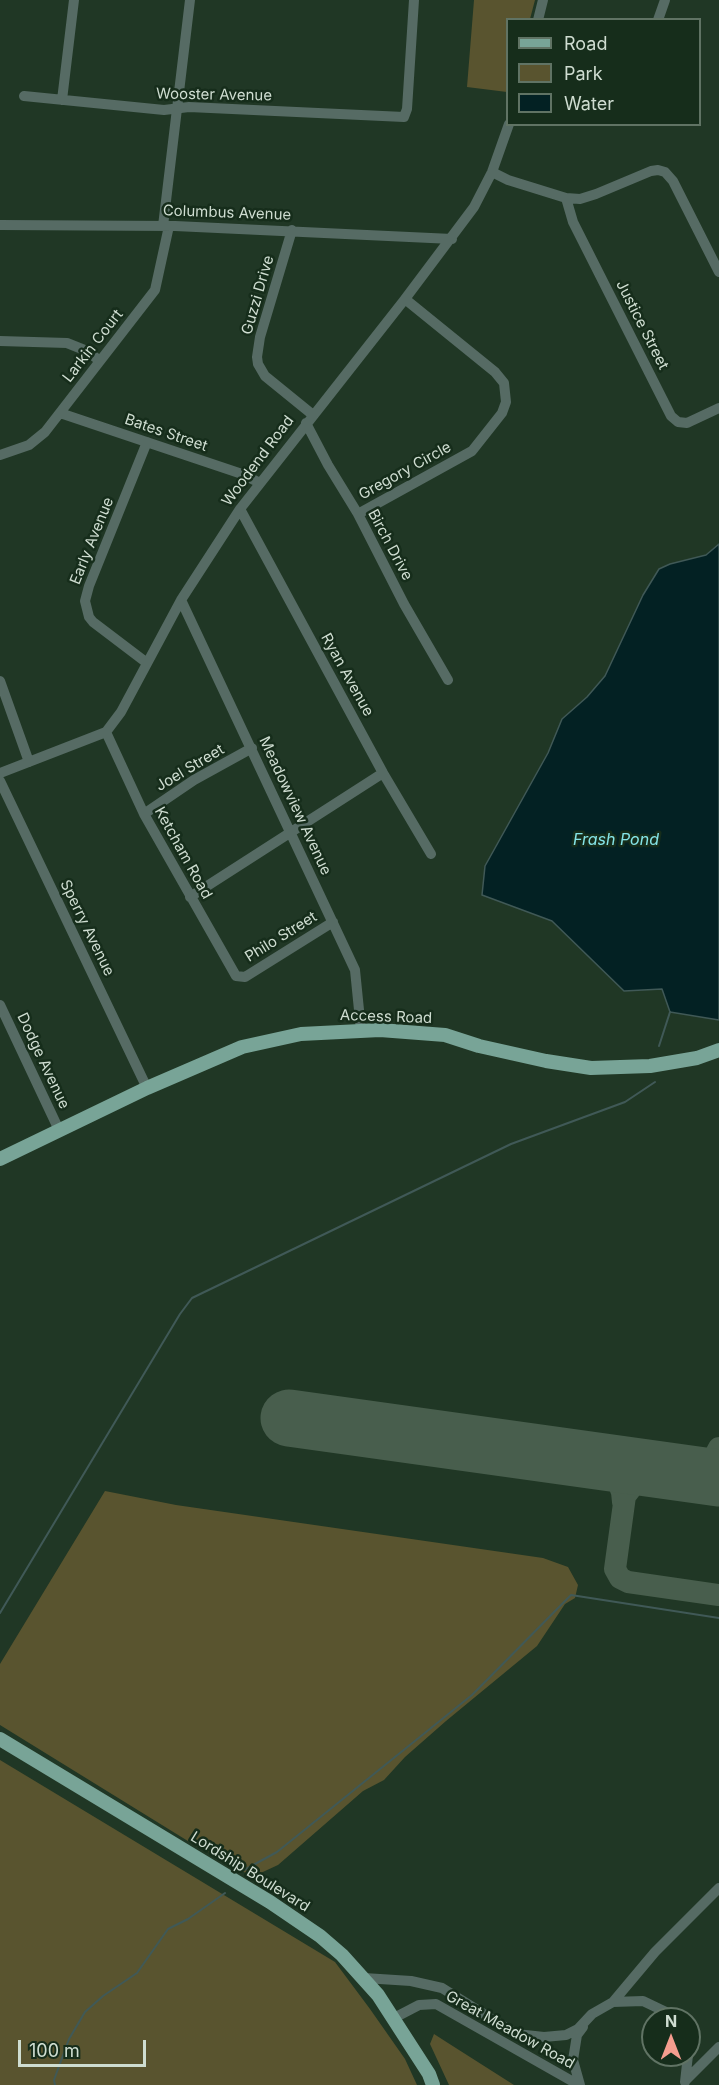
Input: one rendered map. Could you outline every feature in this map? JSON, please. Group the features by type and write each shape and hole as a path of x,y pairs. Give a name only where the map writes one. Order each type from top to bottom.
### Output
{"main road":[{"name":"Access Road","path":"0,1159 147,1088 242,1047 301,1034 362,1030 445,1035 478,1046 591,1068 650,1066 697,1058 719,1050"},
{"name":"Lordship Boulevard","path":"0,1739 301,1922 342,1955 364,1978 394,2018 429,2074 433,2085"}],"street":[{"path":"62,100 74,0"},
{"name":"Larkin Court","path":"0,454 20,449 37,440 60,414 155,290 166,226 190,0"},
{"name":"Wooster Avenue","path":"24,96 164,110 189,107 404,117 407,109 414,0"},
{"path":"538,18 543,0"},
{"path":"659,18 665,0"},
{"name":"Woodend Road","path":"106,732 121,712 181,600 240,509 452,239 474,207 492,172 508,126"},
{"path":"492,172 508,180 566,198 579,199 651,171 665,172 673,181 719,272"},
{"name":"Justice Street","path":"566,198 573,222 671,416 678,422 687,423 719,408"},
{"name":"Columbus Avenue","path":"0,225 166,226 452,239"},
{"name":"Guzzi Drive","path":"292,230 260,337 257,357 265,376 310,419"},
{"name":"Gregory Circle","path":"358,514 472,451 502,413 506,402 504,382 495,372 405,299"},
{"path":"0,341 67,343 87,351 100,361"},
{"name":"Bates Street","path":"60,414 242,474 260,483"},
{"name":"Birch Drive","path":"310,419 328,465 358,514 404,604 448,680"},
{"name":"Early Avenue","path":"147,442 89,586 85,602 89,617 93,622 147,663"},
{"name":"Ryan Avenue","path":"240,509 383,773 431,854"},
{"name":"Meadowview Avenue","path":"181,600 355,970 362,1030"},
{"path":"0,681 29,762"},
{"path":"0,773 106,732"},
{"name":"Ketcham Road","path":"106,732 144,814 190,897 234,974 241,978 245,977"},
{"name":"Joel Street","path":"144,814 195,780 252,748"},
{"path":"190,897 383,773"},
{"name":"Sperry Avenue","path":"0,781 147,1088"},
{"name":"Philo Street","path":"245,977 333,922"},
{"name":"Dodge Avenue","path":"0,1005 59,1130"},
{"name":"Great Meadow Road","path":"364,1978 411,1981 442,1988 516,2034 544,2037 566,2035 578,2029 592,2014 613,2002 655,1952 719,1888"},
{"name":"Great Meadow Road","path":"613,2002 643,2001 656,2007"},
{"name":"Great Meadow Road","path":"394,2018 419,2005 436,2004 579,2085"},
{"name":"Great Meadow Road","path":"579,2085 573,2060 577,2035 592,2014"},
{"path":"684,2083 719,2047"},
{"path":"684,2083 686,2067"}],"green space":[{"path":"474,0 535,0 530,18 506,18 506,92 467,87"},
{"path":"105,1491 176,1505 543,1558 568,1567 578,1585 575,1598 565,1604 537,1646 446,1721 405,1757 384,1780 363,1791 278,1865 252,1877 196,1846 0,1725 0,1664"},
{"path":"0,1760 335,1962 405,2059 417,2085 0,2085"},
{"path":"434,2034 514,2085 449,2085 430,2044"}],"water":[{"name":"Frash Pond","path":"719,544 719,1020 670,1012 662,989 624,991 552,921 482,895 485,866 548,753 562,719 587,697 605,676 643,595 659,569 706,555"}],"waterway":[{"path":"659,1046 670,1012"},
{"path":"0,1613 180,1314 192,1298 511,1144 625,1102 655,1082"},
{"path":"244,1870 277,1852 472,1695 571,1595 719,1618"},
{"path":"55,2085 54,2080 69,2039 85,2012 103,1996 137,1973 168,1929 188,1919 225,1893"}],"taxiway":[{"path":"687,1473 705,1468 711,1463 719,1448"},
{"path":"594,1460 617,1479 623,1502"},
{"path":"662,1470 638,1479 625,1496 615,1569 620,1578 628,1582 719,1595"}],"runway":[{"path":"289,1418 719,1478"}]}
